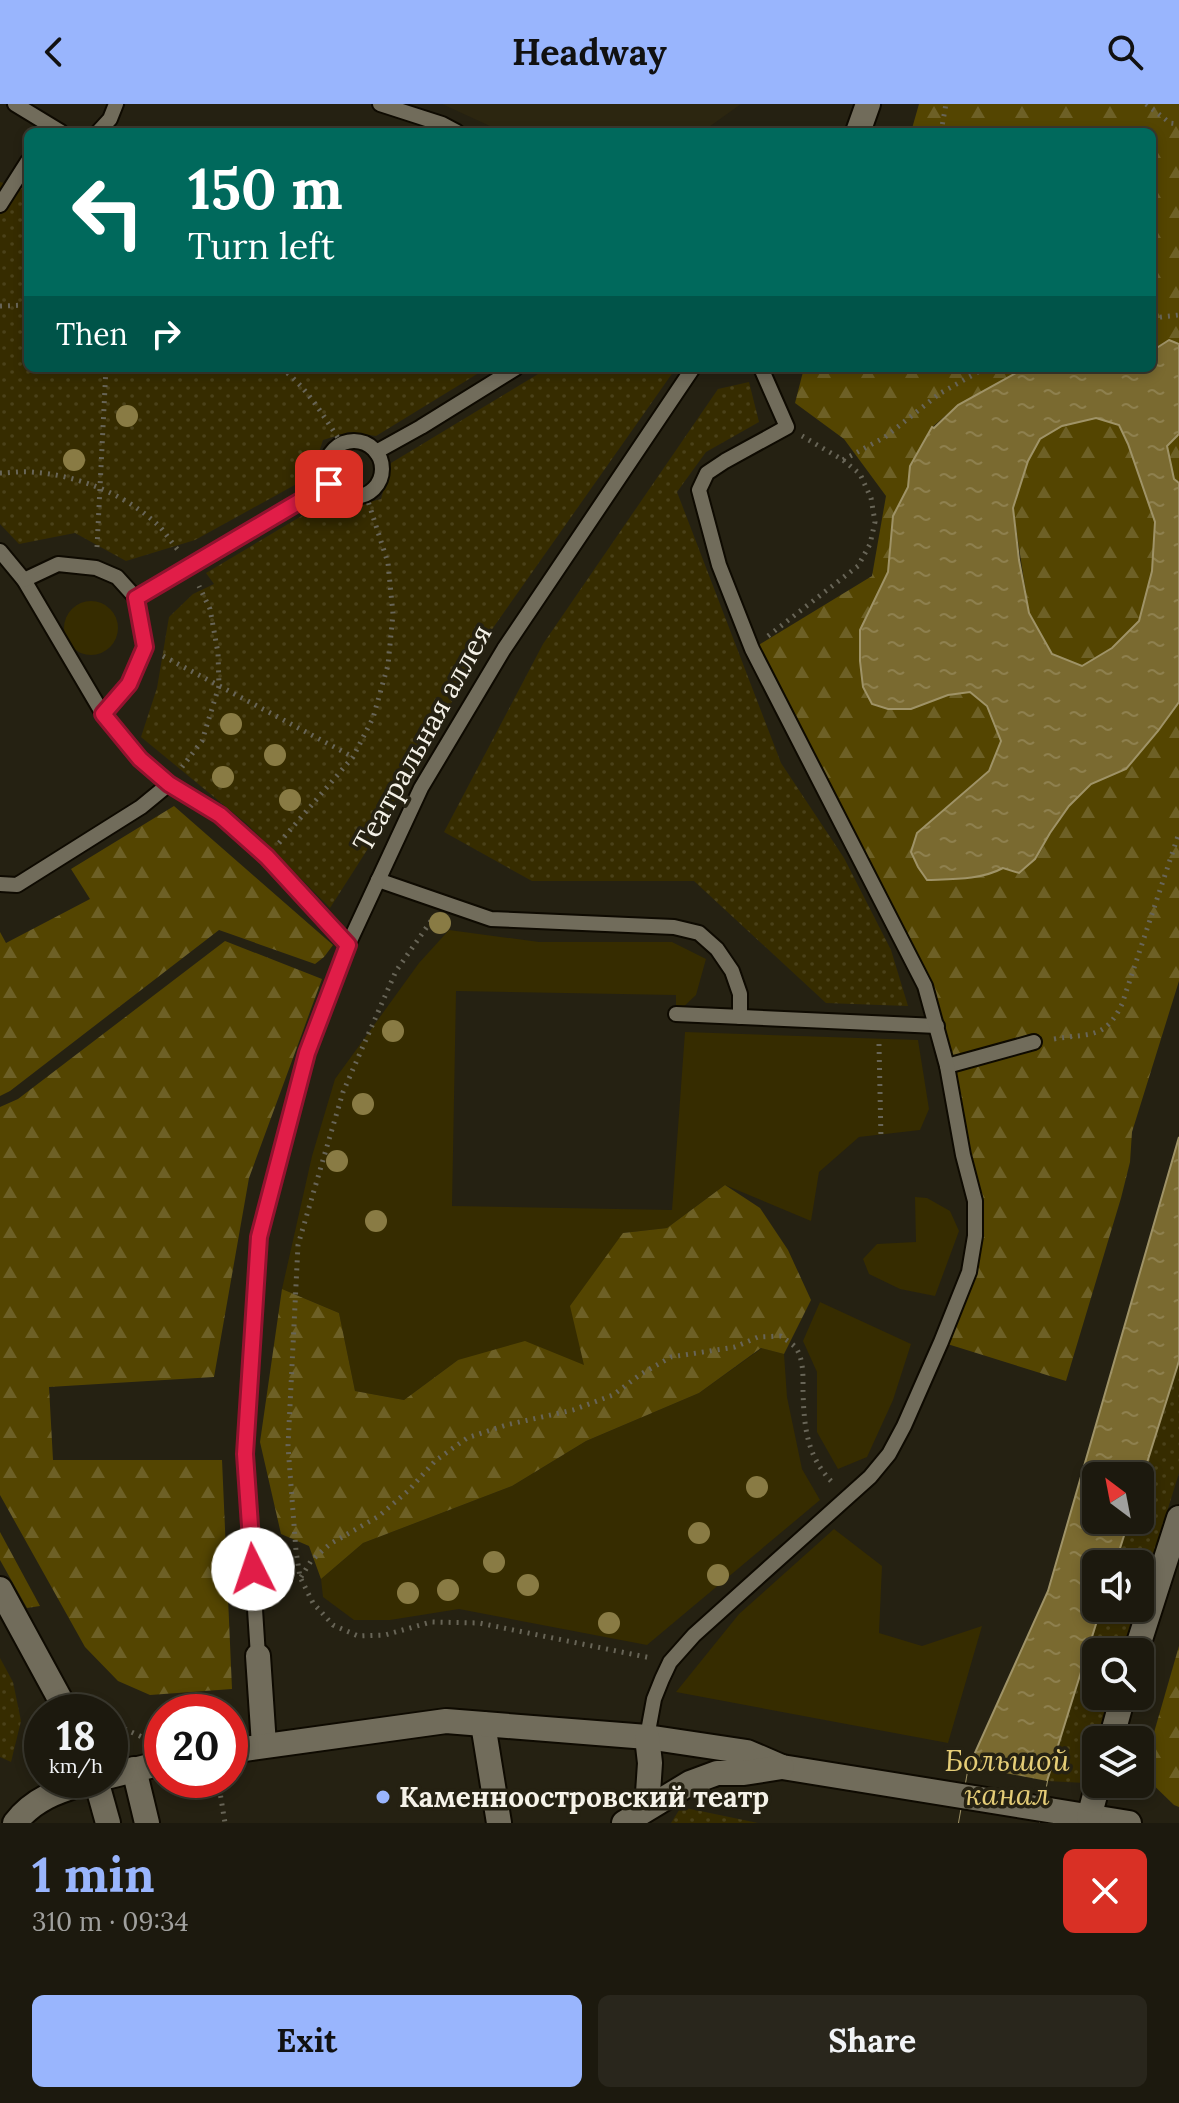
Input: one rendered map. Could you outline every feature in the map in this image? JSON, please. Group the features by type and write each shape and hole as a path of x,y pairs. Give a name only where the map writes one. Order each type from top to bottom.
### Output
{"street":[{"path":"859,128 868,104"},
{"path":"1140,1638 1179,1518"},
{"path":"0,1589 57,1694"},
{"name":"Театральная аллея","path":"258,1656 264,1745"},
{"path":"248,1748 446,1721 647,1737 747,1752 782,1767 1129,1823"},
{"path":"483,1724 499,1823"},
{"path":"647,1737 650,1763 647,1808"},
{"path":"128,1771 144,1767"},
{"path":"624,1823 690,1783 717,1773 744,1773 782,1767"},
{"path":"134,1769 147,1823"},
{"path":"15,1823 26,1809 45,1798"},
{"path":"100,1798 108,1823"},
{"path":"1089,1817 1094,1798"}],"lane":[{"path":"15,104 49,128"},
{"path":"102,128 110,119 116,104"},
{"path":"380,104 450,128"},
{"path":"0,205 24,167"},
{"path":"376,452 510,372"},
{"name":"Театральная аллея","path":"258,1656 245,1454 259,1237 307,1053 348,945 421,788 504,649 690,372"},
{"path":"647,1737 654,1699 670,1662 694,1635 870,1477 889,1454 941,1342 969,1272 975,1236 975,1201 963,1155 947,1066 925,986 752,649 719,565 699,490 707,473 787,427 763,372"},
{"path":"351,441 369,445 376,452 381,461 380,480 366,495 346,496 336,492 329,484 326,475 328,457 334,449 351,441"},
{"path":"136,598 329,484"},
{"path":"0,551 24,580 103,714 140,759 169,784 220,815 267,857 348,945"},
{"path":"24,580 58,564 96,568 117,577 136,598 145,647 129,684 103,714"},
{"path":"0,884 17,885 141,807 169,784"},
{"path":"378,880 491,919 674,927 699,933 717,949 732,971 740,994 740,1017"},
{"path":"676,1014 937,1026"},
{"path":"947,1066 1034,1042"}],"path":[{"path":"942,128 946,104"},
{"path":"1146,104 1170,123 1179,124"},
{"path":"0,306 24,305"},
{"path":"1156,318 1179,315"},
{"path":"96,568 106,372"},
{"path":"285,372 316,404 342,444"},
{"path":"843,460 885,437 939,394 978,372"},
{"path":"752,649 858,566 870,544 875,522 871,498 860,474 843,460 787,427"},
{"path":"267,857 353,757 373,718 388,665 393,614 388,563 366,495"},
{"path":"145,647 353,757"},
{"path":"1034,1042 1099,1033 1114,1021 1179,833"},
{"path":"443,903 396,971 343,1092 298,1245 288,1446 300,1577 313,1603 333,1625 358,1636 385,1635 431,1622 479,1623 670,1662"},
{"path":"879,1023 881,1139"},
{"path":"300,1577 311,1561 330,1544 379,1516 409,1490 435,1461 467,1438 506,1425 573,1410 613,1395 671,1357 735,1347 758,1337 781,1336 796,1348 802,1368 803,1411 812,1456 825,1476 847,1497"},
{"path":"221,1798 225,1823"}],"shaded area":[{"path":"442,104 741,104 708,128 494,128"},
{"path":"0,182 24,188 24,372 480,372 376,436 349,432 323,440 311,476 195,540 126,561 75,533 19,544 0,524"},
{"path":"541,372 673,372 488,635 399,800 330,908 247,824 141,737 157,688 169,617 193,594 214,584 206,573 330,499 353,506 381,499 391,463"},
{"path":"749,382 759,422 706,452 677,492 781,763 844,858 891,950 908,1006 826,1003 694,881 532,881 444,832 543,644 718,389"},
{"path":"91,601 110,609 118,628 110,647 91,655 72,647 64,628 72,609"},
{"path":"449,930 539,942 672,942 706,959 696,995 676,1014 676,995 456,991 452,1206 672,1210 685,1032 918,1040 929,1109 920,1130 859,1137 819,1172 811,1221 725,1185 667,1228 623,1233 585,1365 458,1360 404,1400 355,1391 339,1313 282,1289 312,1156 335,1079 419,963"},
{"path":"915,1197 927,1198 950,1211 959,1231 935,1296 900,1289 869,1274 863,1259 877,1244 916,1242"},
{"path":"820,1302 911,1344 893,1400 867,1457 838,1469 817,1432 817,1372 803,1341"},
{"path":"762,1348 784,1354 787,1397 802,1469 820,1500 647,1645 459,1609 390,1620 354,1620 323,1597 321,1579 363,1543 512,1486 586,1441 699,1393"},
{"path":"1179,1361 1179,1473 1154,1554 1154,1550 1119,1550 1125,1534 1154,1534 1154,1462 1147,1462"},
{"path":"834,1529 882,1566 879,1633 922,1646 982,1626 948,1743 676,1692 739,1614"},
{"path":"1097,1622 1133,1622 1127,1638 1092,1638"},
{"path":"0,1658 13,1682 21,1721 11,1762 0,1757"},
{"path":"1082,1669 1082,1710 1106,1710 1100,1726 1082,1726 1082,1783 1047,1781"},
{"path":"681,1807 758,1823 671,1823"}],"green space":[{"path":"919,104 1179,104 1179,344 1169,340 1156,348 1156,128 912,128"},
{"path":"803,372 1018,372 958,405 931,428 910,466 908,487 893,516 888,572 860,630 863,687 911,709 948,695 970,692 987,706 1001,741 989,771 917,833 1003,868 1011,869 1035,859 1069,806 1091,784 1126,768 1179,702 1179,981 1132,1132 1130,1162 1121,1198 1066,1381 941,1342 975,1236 937,1026 752,649 872,576 886,496 844,439 795,403"},
{"path":"1096,418 1119,425 1155,522 1152,571 1139,621 1112,648 1082,666 1052,654 1029,613 1013,508 1028,461 1040,439 1062,426"},
{"path":"1179,434 1179,483 1174,479 1167,445"},
{"path":"174,806 333,945 315,964 219,930 0,1096 0,932 6,943 90,899 71,869"},
{"path":"225,941 322,979 249,1178 214,1377 49,1387 53,1460 222,1460 232,1689 148,1694 118,1681 85,1647 0,1495 0,1107 18,1099"},
{"path":"725,1185 760,1208 788,1250 811,1300 784,1354 761,1348 699,1393 586,1441 512,1486 363,1543 321,1579 309,1546 281,1534 260,1442 282,1289 339,1313 355,1391 404,1400 458,1360 525,1341 584,1365 570,1306 623,1233 667,1228"},
{"path":"0,1532 40,1606 27,1608 0,1560"},
{"path":"1179,1646 1179,1807 1154,1786 1154,1732"}],"water":[{"path":"1169,340 1179,344 1179,434 1167,446 1174,479 1179,483 1179,702 1126,769 1091,784 1069,806 1035,859 1019,873 1003,868 976,877 927,880 911,852 917,833 989,771 1001,741 987,706 970,692 948,695 911,709 888,709 872,704 863,687 860,630 888,572 893,516 908,487 910,466 932,427 958,405 1018,372 1156,372 1156,348","holes":["1096,418 1119,425 1155,522 1152,571 1139,621 1112,648 1082,666 1052,654 1029,613 1013,508 1028,461 1040,439 1062,426"]},
{"name":"Большой канал","path":"1179,1137 1179,1361 1147,1462 1085,1462"},
{"name":"Большой канал","path":"1082,1473 1082,1534 1125,1534 1119,1550 1082,1550 1082,1622 1097,1622 1092,1638 1082,1638 1082,1669 1047,1781 1039,1823 959,1823 969,1766 1048,1591"}],"pier":[{"path":"969,1766 1047,1781 1039,1823 959,1823"}],"place":[{"name":"Каменноостровский театр","path":"383,1797"}],"route":[{"path":"253,1569 245,1454 259,1237 307,1053 348,945 267,857 220,815 169,784 140,759 103,714 129,684 145,647 136,598 329,484"}]}
